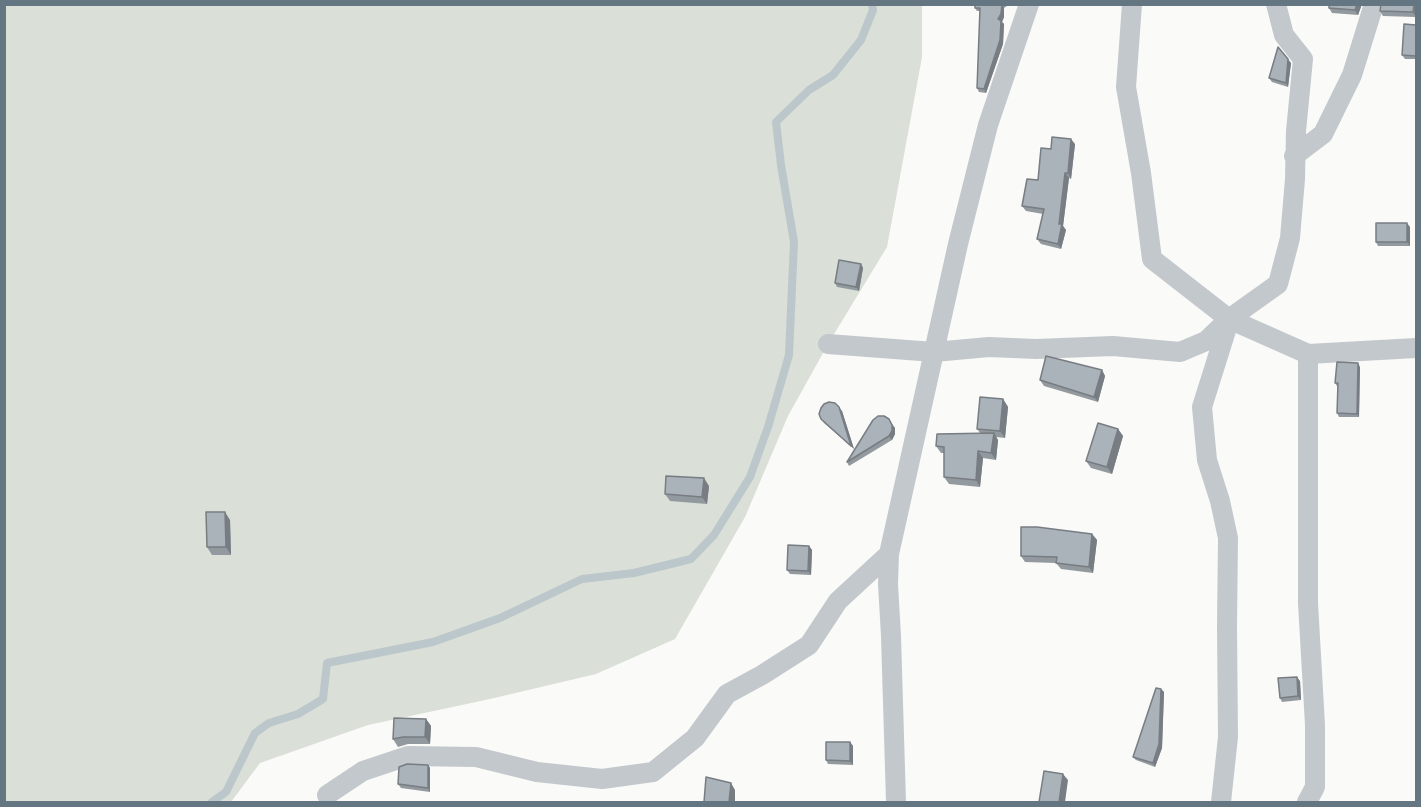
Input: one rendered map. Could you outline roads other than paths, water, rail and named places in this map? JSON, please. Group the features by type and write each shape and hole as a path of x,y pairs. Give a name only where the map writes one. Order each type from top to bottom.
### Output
{"street":[{"path":"896,802 888,584 889,554 958,244 988,126 1029,4"},
{"path":"1132,4 1126,87 1141,173 1152,259 1229,319 1308,354 1416,348"},
{"path":"828,344 934,352 989,347 1036,349 1113,346 1180,352 1206,341 1229,319 1278,284 1290,238 1295,179 1294,156 1303,59 1284,35 1276,4"},
{"path":"1294,156 1323,134 1352,75 1374,4"},
{"path":"1229,319 1202,407 1207,460 1220,501 1228,538 1228,737 1222,796 1239,802"},
{"path":"1307,802 1315,787 1315,725 1308,603 1308,354"},
{"path":"327,795 363,771 408,756 476,757 537,772 602,779 652,772 695,738 727,694 809,645 838,601 889,554"}],"waterway":[{"path":"212,802 226,792 255,733 269,723 298,714 323,699 327,663 433,642 500,618 582,579 634,573 691,559 714,535 750,477 768,427 789,355 794,242 776,122 809,90 833,75 861,40 873,10 872,4"}]}
